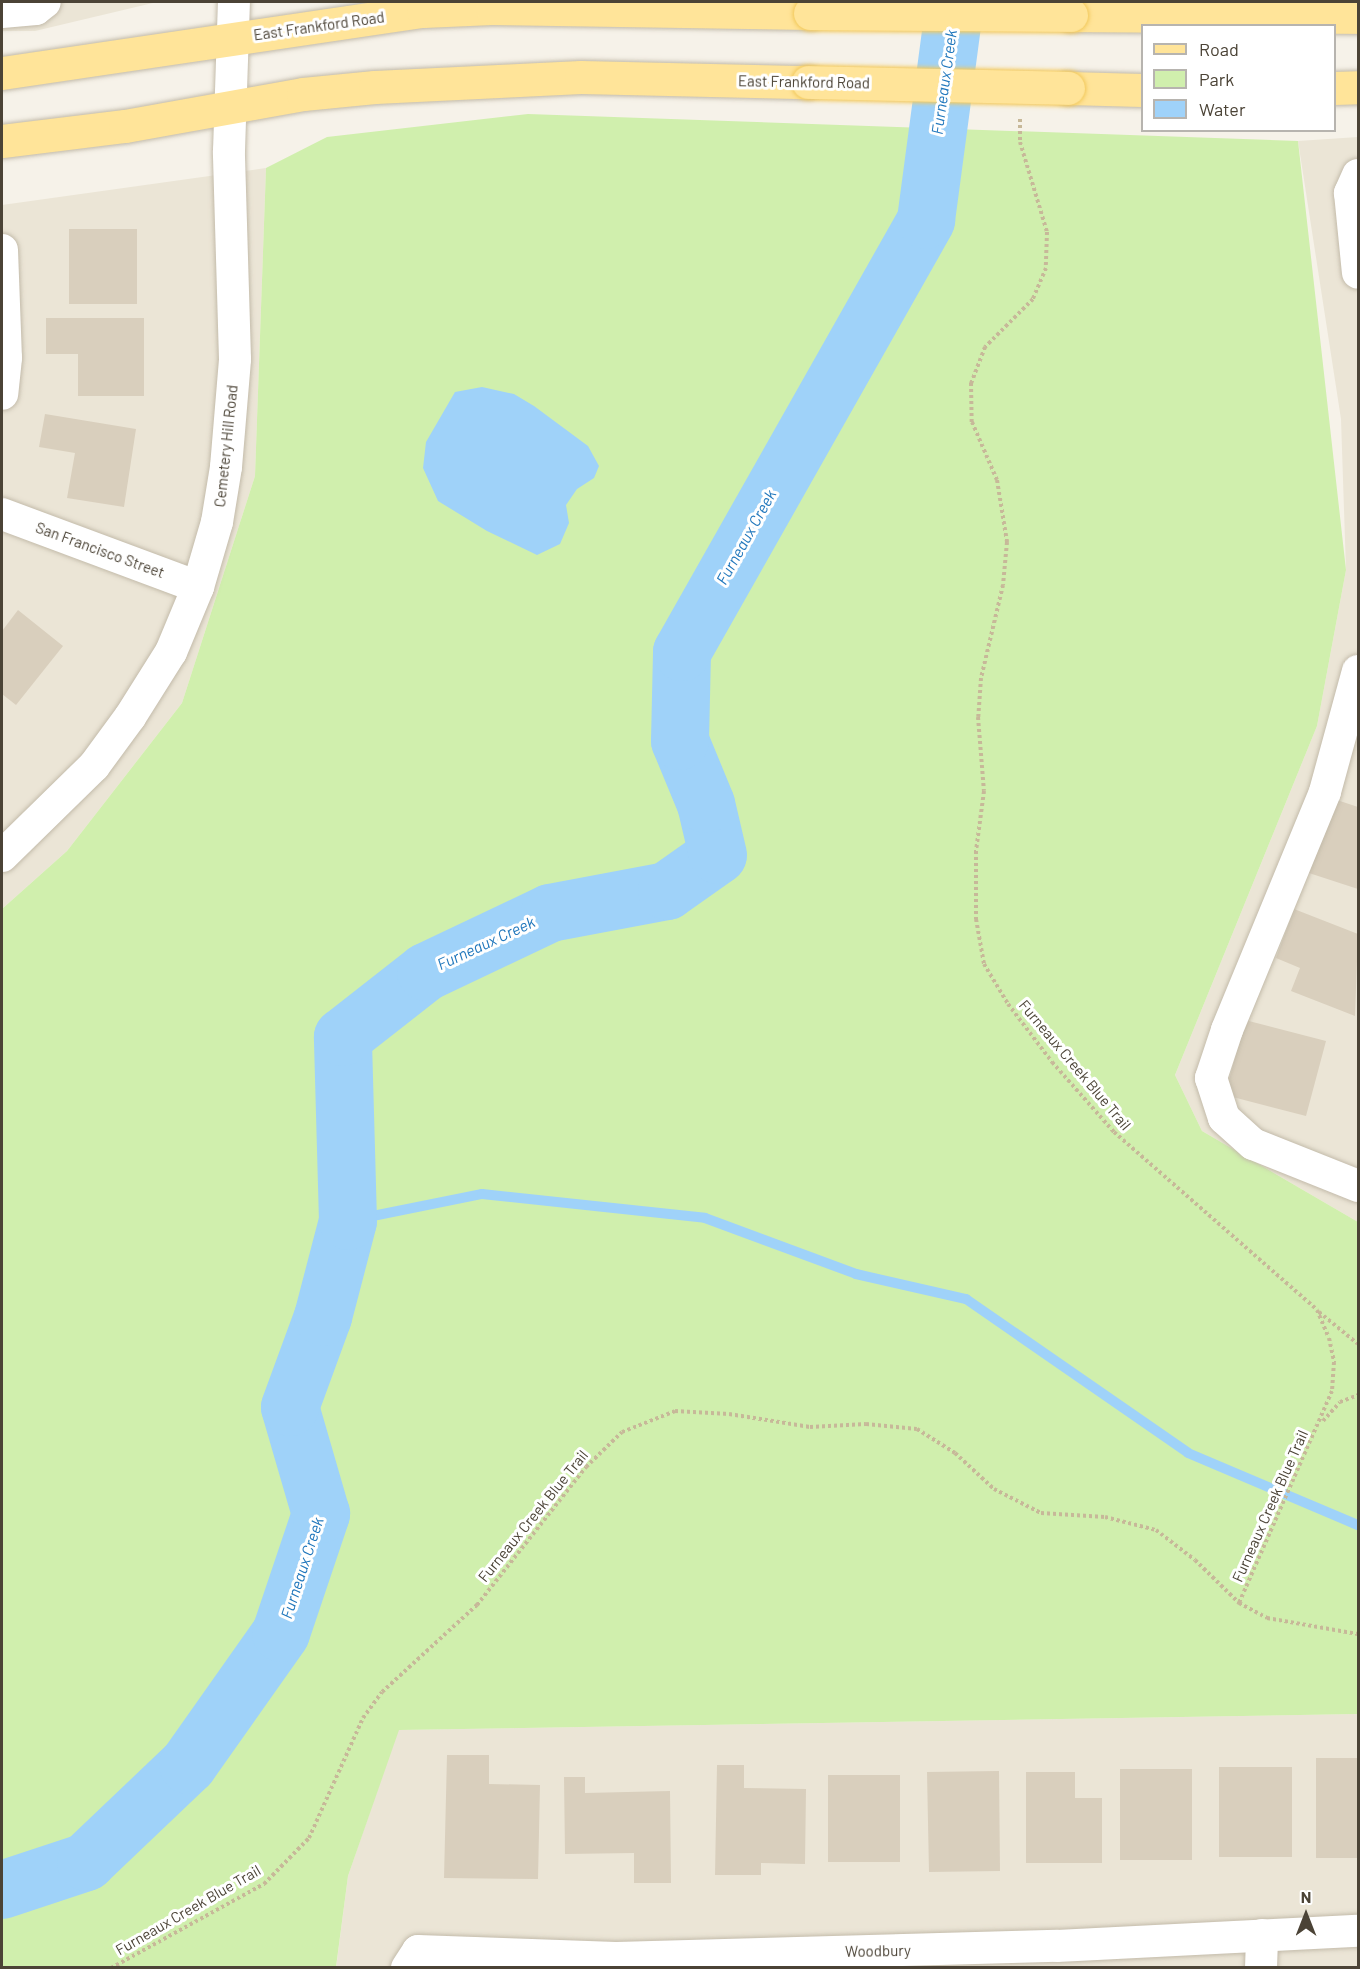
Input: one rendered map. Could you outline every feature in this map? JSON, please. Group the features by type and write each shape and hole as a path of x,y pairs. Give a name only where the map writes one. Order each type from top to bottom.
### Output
{"main road":[{"name":"East Frankford Road","path":"2,73 139,56 233,38 423,11 492,8 1071,15 1227,10 1359,17"},
{"name":"East Frankford Road","path":"2,141 125,126 231,107 375,87 581,77 1141,90"},
{"path":"1336,88 1359,87"}],"street":[{"path":"2,12 36,9 45,2"},
{"name":"Cemetery Hill Road","path":"2,856 86,774 130,717 171,652 198,586 217,522 226,467 235,359 231,107 234,2"},
{"path":"1359,175 1350,193 1359,273"},
{"path":"2,250 6,358 2,394"},
{"name":"San Francisco Street","path":"2,514 198,586"},
{"path":"1359,671 1325,792 1227,1030 1211,1078 1224,1118 1253,1144 1359,1186"},
{"name":"Woodbury","path":"407,1968 418,1952 616,1958 823,1960 1056,1957 1262,1935 1359,1931"},
{"path":"1261,1968 1262,1935"}],"path":[{"name":"Furneaux Creek Blue Trail","path":"1021,107 1020,142 1047,232 1046,267 1033,299 985,347 971,383 972,422 997,480 1007,542 1003,585 981,678 978,717 984,791 976,851 976,919 984,964 1021,1021 1114,1132 1359,1344"},
{"name":"Furneaux Creek Blue Trail","path":"111,1968 264,1884 309,1838 363,1718 382,1692 477,1605 601,1453 622,1432 675,1412 729,1414 810,1427 866,1424 917,1429 955,1453 994,1489 1041,1513 1105,1517 1156,1530 1195,1560 1239,1603 1263,1554 1320,1424 1332,1391 1335,1362 1317,1310"},
{"name":"Furneaux Creek Blue Trail","path":"1320,1424 1340,1402 1359,1395"},
{"path":"1239,1603 1267,1618 1359,1634"}],"shaded area":[{"path":"2,2 157,2 35,31 2,31"},
{"path":"1358,137 1358,1222 1202,1131 1175,1075 1317,726 1346,570 1341,419 1298,141"},
{"path":"266,168 255,476 182,703 67,851 2,909 2,205"},
{"path":"1358,1714 1358,1967 336,1968 348,1876 398,1730"}],"green space":[{"path":"528,114 1298,141 1346,570 1317,726 1175,1075 1202,1131 1358,1222 1358,1714 399,1730 348,1876 336,1967 2,1967 2,909 67,851 182,703 255,476 266,168 327,137"}],"water":[{"path":"482,387 514,394 534,406 588,446 599,466 594,478 577,489 566,505 569,523 560,544 537,555 487,531 438,501 423,468 426,442 455,392"}],"building":[{"path":"69,229 137,229 137,304 69,304"},
{"path":"46,318 144,318 144,396 78,396 78,354 46,354"},
{"path":"45,414 136,429 124,507 67,498 75,453 39,447"},
{"path":"18,610 63,646 16,705 2,694 2,631"},
{"path":"1334,799 1358,807 1358,889 1309,873"},
{"path":"1294,909 1358,934 1355,1016 1291,991 1300,968 1276,958"},
{"path":"1245,1020 1326,1041 1306,1116 1225,1095"},
{"path":"447,1755 489,1755 489,1784 540,1785 538,1879 444,1878"},
{"path":"1316,1758 1358,1758 1358,1858 1316,1858"},
{"path":"717,1765 744,1765 744,1788 806,1789 805,1864 761,1863 761,1875 715,1875"},
{"path":"1219,1767 1292,1767 1292,1857 1219,1857"},
{"path":"1120,1769 1192,1769 1192,1860 1120,1860"},
{"path":"999,1771 1000,1871 929,1872 927,1772"},
{"path":"1026,1772 1075,1772 1075,1798 1102,1798 1102,1863 1026,1863"},
{"path":"828,1775 900,1775 900,1862 828,1862"},
{"path":"564,1777 585,1777 585,1793 670,1791 671,1883 634,1883 634,1853 565,1854"}],"waterway":[{"name":"Furneaux Creek","path":"2,1890 86,1862 188,1765 281,1633 321,1514 290,1407 323,1317 348,1221 343,1037 426,972 550,913 667,891 718,855 706,804 680,741 682,652 926,220 955,2"},
{"path":"348,1221 482,1194 705,1218 856,1274 966,1299 1188,1453 1358,1525"}]}
